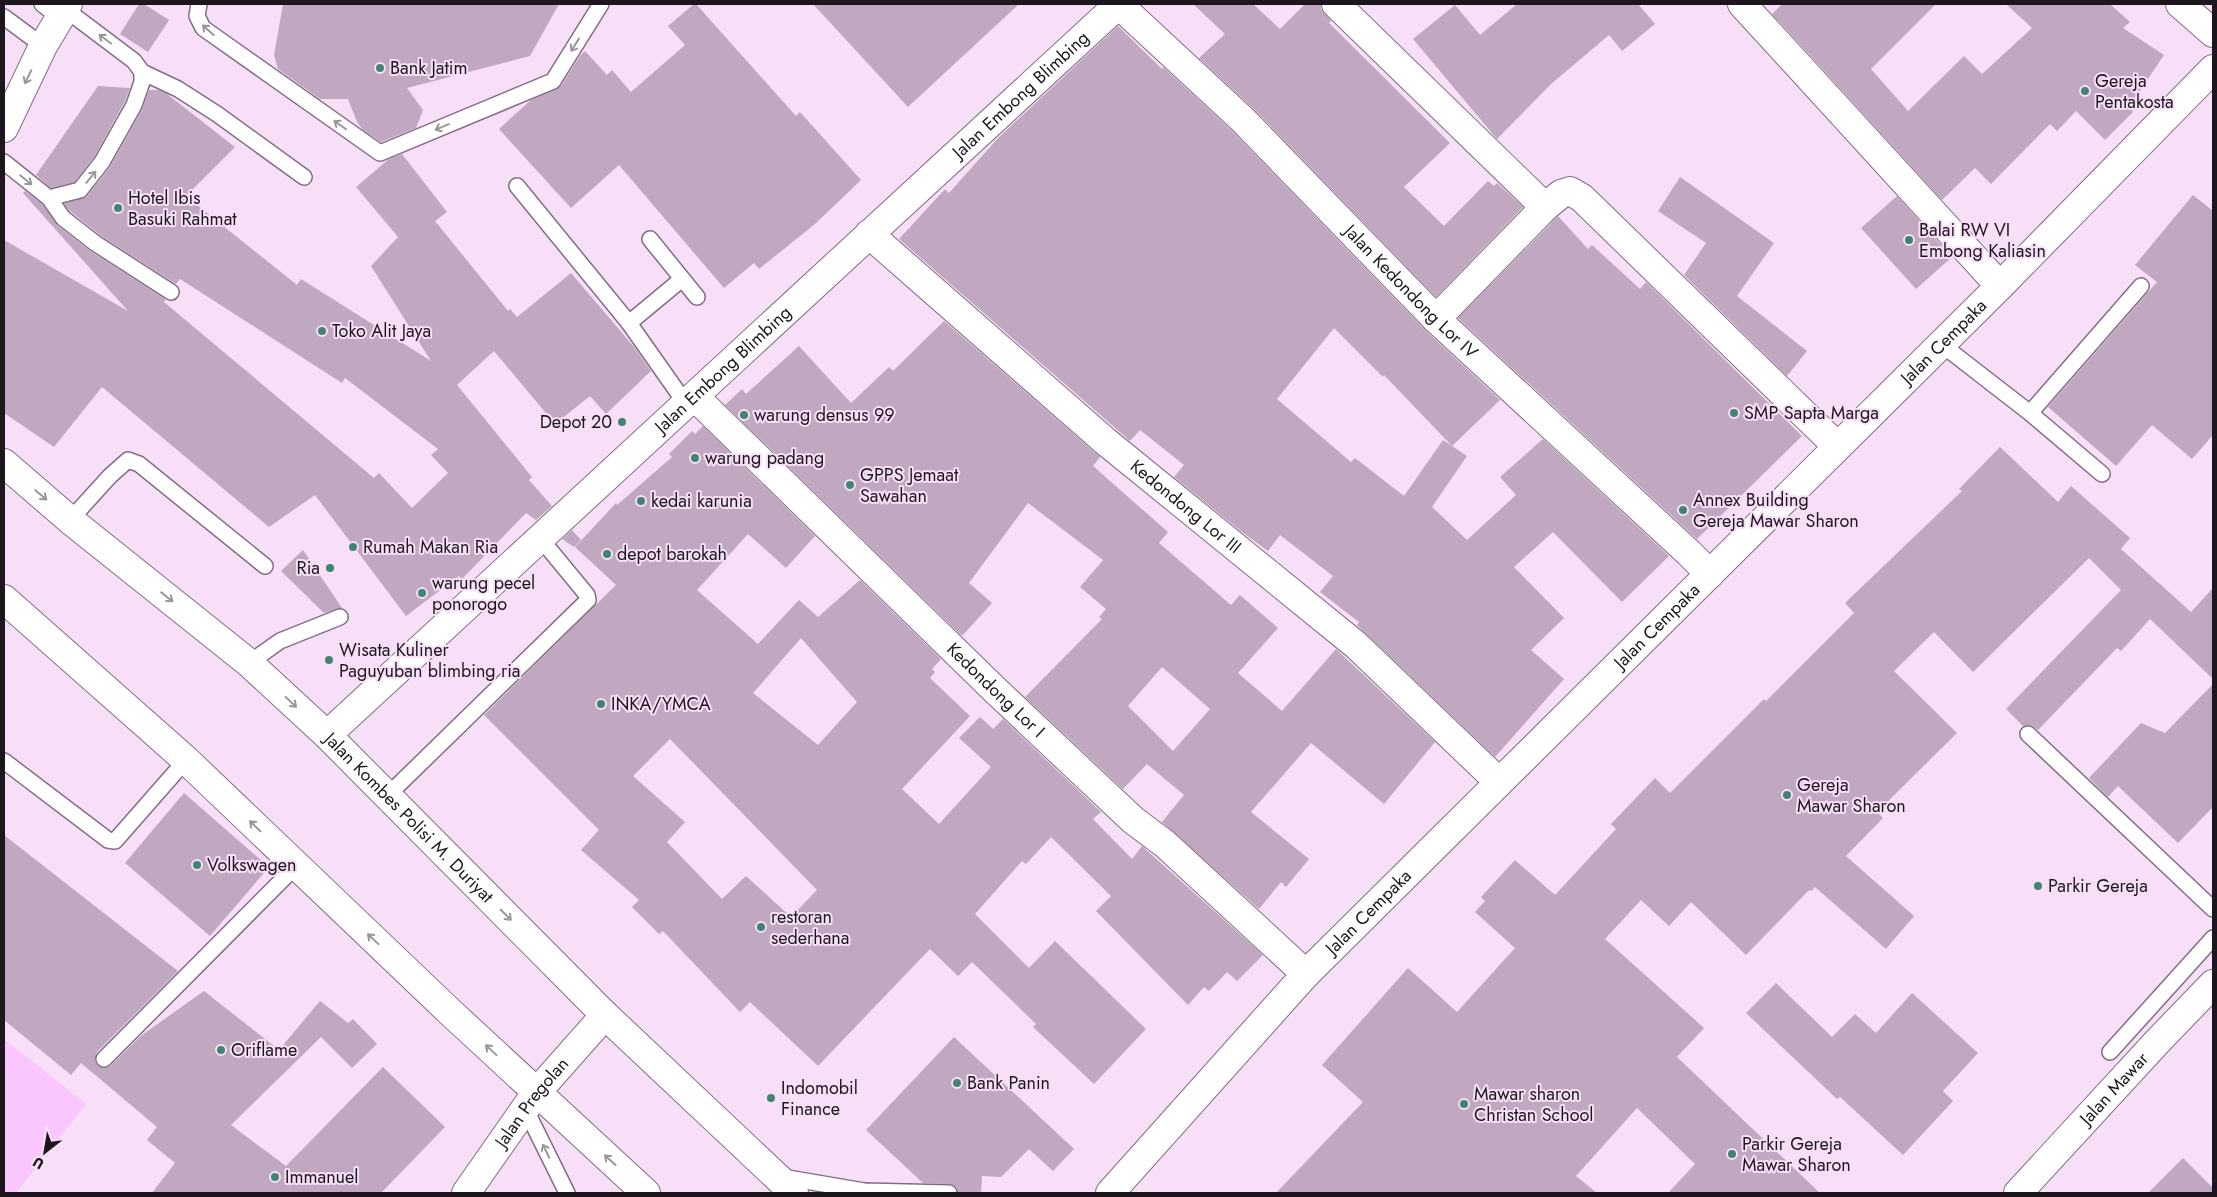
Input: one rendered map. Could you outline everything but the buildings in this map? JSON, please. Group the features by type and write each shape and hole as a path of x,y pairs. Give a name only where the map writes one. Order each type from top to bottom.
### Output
{"street":[{"name":"Jalan Embong Blimbing","path":"327,735 1118,4"},
{"name":"Jalan Kedondong Lor IV","path":"1118,4 1242,119 1436,319 1710,574"},
{"path":"1336,4 1546,207"},
{"path":"1742,4 2000,286"},
{"path":"2180,4 2213,32"},
{"path":"4,128 59,9"},
{"name":"Jalan Cempaka","path":"1110,1193 1306,974 2000,286 2213,69"},
{"path":"1436,319 1546,207 1561,194 1570,191 1582,198 1837,446"},
{"name":"Kedondong Lor III","path":"869,234 1105,441 1356,645 1499,782"},
{"name":"Kedondong Lor I","path":"691,400 1133,820 1165,844 1306,974"},
{"name":"Jalan Kombes Polisi M. Duriyat","path":"7,469 249,663 327,735 388,795 605,1015 785,1185"},
{"path":"4,599 186,760 296,866 531,1101 646,1193"},
{"name":"Jalan Mawar","path":"2018,1193 2213,984"},
{"name":"Jalan Pregolan","path":"466,1193 531,1101 605,1015"}],"lane":[{"path":"199,4 197,16 203,28 380,153 553,81 601,4"},
{"path":"59,9 134,61 142,72 178,89 218,114 304,177"},
{"path":"4,17 43,46"},
{"path":"49,198 80,190 102,162 134,105 142,82 142,72"},
{"path":"4,162 49,198 63,218 95,244 171,292"},
{"path":"516,186 691,400"},
{"path":"650,240 698,297"},
{"path":"628,323 682,278"},
{"path":"2030,413 2141,286"},
{"path":"1940,344 2030,413 2102,474"},
{"path":"70,520 110,476 128,460 139,464 265,566"},
{"path":"388,795 588,600 588,596 540,538"},
{"path":"249,663 280,641 340,617"},
{"path":"2028,734 2213,909"},
{"path":"4,761 108,840 115,841 186,760"},
{"path":"104,1059 296,866"},
{"path":"2110,1052 2213,938"},
{"path":"531,1101 567,1193"},
{"path":"785,1185 864,1191 948,1193"}],"shaded area":[{"path":"4,1039 86,1104 16,1193 4,1193"}],"place":[{"name":"Bank Jatim","path":"380,68"},
{"name":"Gereja Pentakosta","path":"2085,91"},
{"name":"Hotel Ibis Basuki Rahmat","path":"118,208"},
{"name":"Balai RW VI Embong Kaliasin","path":"1909,240"},
{"name":"Toko Alit Jaya","path":"322,331"},
{"name":"SMP Sapta Marga","path":"1734,413"},
{"name":"warung densus 99","path":"744,415"},
{"name":"Depot 20","path":"622,422"},
{"name":"warung padang","path":"695,458"},
{"name":"GPPS Jemaat Sawahan","path":"850,485"},
{"name":"kedai karunia","path":"641,501"},
{"name":"Annex Building Gereja Mawar Sharon","path":"1683,510"},
{"name":"Rumah Makan Ria","path":"353,547"},
{"name":"depot barokah","path":"607,554"},
{"name":"Ria","path":"330,568"},
{"name":"warung pecel ponorogo","path":"422,593"},
{"name":"Wisata Kuliner Paguyuban blimbing ria","path":"329,660"},
{"name":"INKA/YMCA","path":"601,704"},
{"name":"Gereja Mawar Sharon","path":"1787,795"},
{"name":"Volkswagen","path":"197,865"},
{"name":"Parkir Gereja","path":"2038,886"},
{"name":"restoran sederhana","path":"761,927"},
{"name":"Oriflame","path":"221,1050"},
{"name":"Bank Panin","path":"957,1083"},
{"name":"Indomobil Finance","path":"771,1098"},
{"name":"Mawar sharon Christan School","path":"1464,1104"},
{"name":"Parkir Gereja Mawar Sharon","path":"1732,1154"},
{"name":"Immanuel","path":"275,1177"}]}
